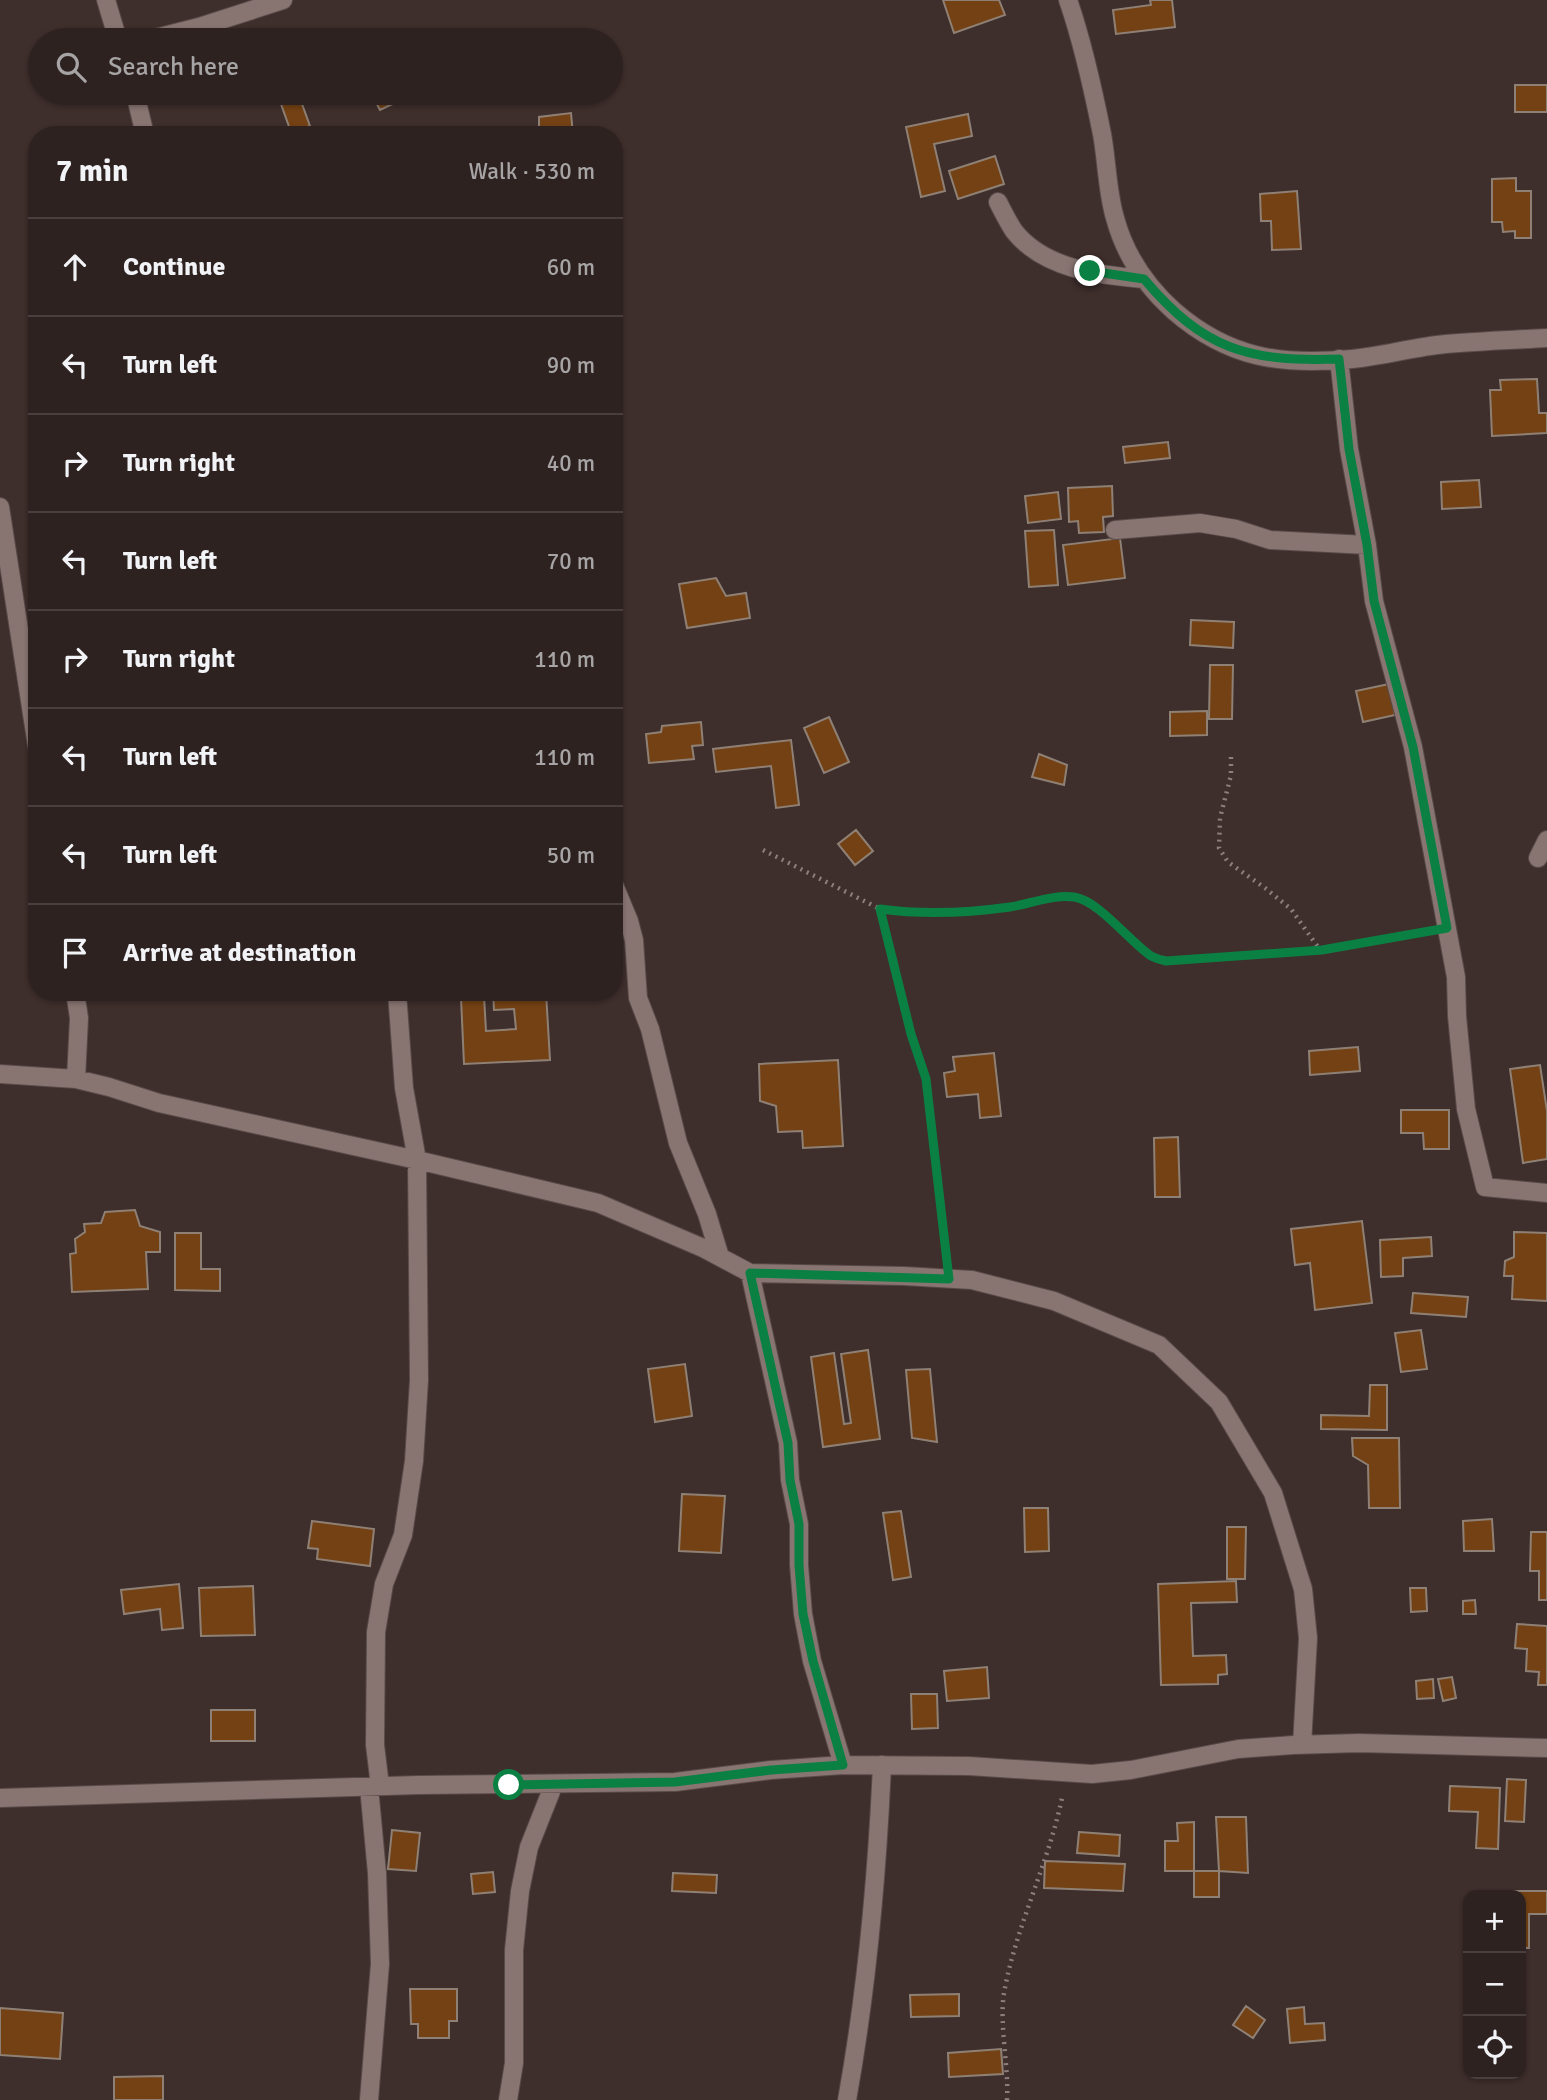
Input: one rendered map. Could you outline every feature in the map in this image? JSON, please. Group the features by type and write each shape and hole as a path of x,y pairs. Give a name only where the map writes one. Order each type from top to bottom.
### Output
{"street":[{"path":"106,0 114,28"},
{"path":"195,28 283,0"},
{"path":"1068,0 1079,33 1102,135 1115,217 1133,266 1163,301 1196,330 1233,350 1266,358 1339,359 1445,344 1547,338"},
{"path":"138,105 143,126"},
{"path":"998,202 1012,229 1047,258 1090,271 1144,279"},
{"path":"1339,359 1349,449 1367,545 1374,601 1413,747 1456,977 1466,1109 1485,1187 1547,1193"},
{"path":"0,507 28,688"},
{"path":"1115,530 1200,523 1236,529 1269,541 1367,545"},
{"path":"1538,858 1547,840"},
{"path":"623,908 632,931 638,998 650,1029 678,1143 707,1214 720,1257"},
{"path":"76,1001 79,1018 76,1079"},
{"path":"369,2100 380,1964 374,1786 376,1632 384,1584 403,1535 414,1461 419,1380 417,1160 404,1088 398,1001"},
{"path":"0,1074 76,1079 159,1103 598,1203 750,1273 972,1280 1054,1301 1159,1345 1219,1402 1273,1493 1303,1589 1308,1638 1302,1745"},
{"path":"750,1273 788,1443 790,1480 799,1524 803,1614 813,1661 843,1765"},
{"path":"0,1798 374,1786 675,1782 771,1770 843,1765 969,1766 1091,1774 1131,1770 1238,1749 1302,1745 1359,1743 1547,1748"},
{"path":"847,2100 866,1975 877,1861 882,1765"},
{"path":"508,2100 514,2063 514,1950 520,1891 529,1847 554,1784"}],"path":[{"path":"1231,757 1231,775 1220,818 1219,848 1228,862 1291,909 1320,950"},
{"path":"763,849 880,909 912,913 979,911 1035,903 1055,897 1077,897 1106,917 1151,956 1166,961 1320,950 1447,928"},
{"path":"880,909 911,1034 926,1079 949,1279"},
{"path":"1007,2100 1003,1997 1013,1948 1056,1828 1067,1773"}],"building":[{"path":"943,0 999,0 1005,15 954,33"},
{"path":"1150,0 1172,0 1175,27 1116,34 1113,10 1151,5"},
{"path":"1515,85 1547,85 1547,112 1515,112"},
{"path":"281,105 302,105 310,126 289,126"},
{"path":"377,105 391,105 380,110"},
{"path":"571,113 572,126 539,126 539,117"},
{"path":"968,114 972,136 934,144 945,191 921,197 906,127"},
{"path":"995,156 1004,184 958,199 949,171"},
{"path":"1516,178 1516,191 1531,191 1531,238 1515,238 1515,231 1503,232 1502,222 1492,222 1492,179"},
{"path":"1297,191 1301,249 1272,250 1271,221 1261,221 1260,194"},
{"path":"1537,379 1539,413 1547,413 1547,433 1492,436 1490,390 1501,390 1500,380"},
{"path":"1168,442 1170,458 1125,463 1123,447"},
{"path":"1479,480 1481,507 1442,509 1441,482"},
{"path":"1112,486 1113,516 1103,517 1104,532 1079,533 1078,521 1069,522 1068,488"},
{"path":"1058,492 1061,519 1028,523 1025,496"},
{"path":"1054,530 1058,585 1029,587 1025,531"},
{"path":"1120,538 1125,578 1068,585 1063,545"},
{"path":"716,578 726,596 746,593 750,618 687,628 679,584"},
{"path":"1191,620 1234,622 1233,648 1190,645"},
{"path":"1210,665 1233,665 1232,719 1209,719"},
{"path":"1389,684 1395,715 1363,722 1356,691"},
{"path":"1207,711 1207,735 1170,736 1170,712"},
{"path":"829,717 849,762 824,773 804,728"},
{"path":"701,722 703,745 692,746 694,759 649,763 646,734 661,732 662,726"},
{"path":"791,740 799,805 776,808 771,766 716,772 713,749"},
{"path":"1039,754 1067,765 1064,785 1032,777"},
{"path":"856,830 873,851 855,865 838,844"},
{"path":"461,1001 484,1001 486,1031 516,1029 514,1009 494,1010 494,1001 547,1001 550,1060 464,1064"},
{"path":"1358,1047 1360,1071 1310,1075 1309,1051"},
{"path":"994,1053 1001,1116 980,1118 978,1094 947,1097 944,1073 955,1071 953,1057"},
{"path":"838,1060 843,1146 803,1148 802,1131 778,1132 776,1106 760,1101 759,1064"},
{"path":"1540,1065 1547,1111 1547,1159 1523,1163 1510,1069"},
{"path":"1401,1110 1449,1110 1449,1149 1424,1149 1423,1133 1401,1133"},
{"path":"1178,1137 1180,1197 1155,1197 1154,1138"},
{"path":"135,1210 140,1226 160,1232 160,1252 146,1252 148,1289 72,1292 70,1254 76,1253 75,1239 85,1232 84,1224 101,1223 105,1212"},
{"path":"1362,1221 1372,1303 1315,1310 1310,1263 1295,1265 1291,1229"},
{"path":"1514,1232 1547,1233 1547,1301 1512,1299 1513,1276 1504,1276 1505,1261 1514,1257"},
{"path":"175,1233 201,1233 201,1269 220,1269 220,1291 175,1290"},
{"path":"1431,1237 1432,1256 1403,1258 1403,1276 1381,1277 1380,1240"},
{"path":"1413,1293 1468,1297 1466,1317 1411,1313"},
{"path":"1421,1330 1427,1369 1401,1372 1395,1333"},
{"path":"868,1350 880,1439 823,1447 811,1357 834,1353 844,1424 851,1423 841,1354"},
{"path":"685,1364 692,1416 655,1422 648,1369"},
{"path":"930,1369 937,1442 912,1438 906,1370"},
{"path":"1370,1385 1387,1385 1387,1430 1321,1429 1321,1415 1369,1416"},
{"path":"1352,1438 1399,1438 1400,1508 1369,1508 1368,1465 1353,1456"},
{"path":"682,1494 725,1496 721,1553 679,1551"},
{"path":"1024,1508 1048,1508 1049,1551 1025,1552"},
{"path":"901,1511 911,1577 893,1580 883,1513"},
{"path":"1492,1519 1494,1551 1464,1551 1463,1521"},
{"path":"312,1521 374,1529 370,1566 317,1559 318,1549 308,1548"},
{"path":"1227,1527 1246,1527 1245,1579 1227,1579"},
{"path":"1531,1532 1547,1532 1547,1600 1539,1600 1539,1571 1530,1571"},
{"path":"1236,1581 1237,1602 1191,1603 1193,1656 1226,1655 1227,1674 1218,1675 1218,1684 1161,1685 1158,1584"},
{"path":"179,1584 183,1628 162,1630 160,1609 124,1614 121,1590"},
{"path":"253,1586 255,1635 201,1636 199,1588"},
{"path":"1410,1588 1426,1588 1427,1611 1411,1612"},
{"path":"1475,1600 1476,1614 1463,1614 1463,1601"},
{"path":"1517,1624 1547,1626 1547,1685 1538,1685 1539,1672 1526,1671 1527,1649 1515,1648"},
{"path":"987,1667 989,1698 947,1701 944,1671"},
{"path":"1452,1677 1456,1698 1443,1701 1438,1679"},
{"path":"1433,1679 1434,1698 1417,1699 1416,1681"},
{"path":"911,1694 937,1694 938,1728 912,1729"},
{"path":"211,1710 255,1710 255,1741 211,1741"},
{"path":"1507,1779 1526,1780 1524,1822 1505,1821"},
{"path":"1450,1786 1500,1788 1498,1849 1476,1848 1478,1812 1449,1811"},
{"path":"1216,1817 1246,1817 1248,1873 1219,1871"},
{"path":"1194,1822 1194,1871 1165,1871 1165,1841 1178,1841 1177,1823"},
{"path":"392,1830 420,1833 416,1871 388,1869"},
{"path":"1079,1832 1120,1835 1119,1856 1077,1853"},
{"path":"1045,1861 1125,1864 1123,1891 1044,1888"},
{"path":"1194,1871 1219,1871 1219,1897 1194,1897"},
{"path":"493,1872 495,1892 473,1894 471,1874"},
{"path":"673,1873 717,1875 716,1893 672,1891"},
{"path":"1526,1891 1547,1891 1547,1914 1529,1914 1529,1948 1526,1948"},
{"path":"410,1989 457,1989 457,2021 449,2021 449,2038 418,2038 418,2024 411,2024"},
{"path":"959,1994 959,2016 911,2017 910,1995"},
{"path":"1246,2006 1265,2020 1253,2038 1233,2025"},
{"path":"1304,2007 1305,2024 1324,2023 1325,2040 1290,2043 1287,2009"},
{"path":"0,2008 63,2013 60,2059 0,2055"},
{"path":"1001,2049 1003,2074 949,2077 948,2053"},
{"path":"163,2076 163,2100 114,2100 114,2077"}],"route":[{"path":"509,1785 675,1782 771,1770 843,1765 813,1661 803,1614 799,1524 790,1480 788,1443 750,1273 949,1279 926,1079 911,1034 880,909 912,913 979,911 1035,903 1055,897 1077,897 1094,907 1151,956 1166,961 1322,950 1447,928 1413,747 1374,601 1367,545 1349,449 1339,359 1266,358 1233,350 1196,330 1163,301 1144,279 1090,271"}]}
